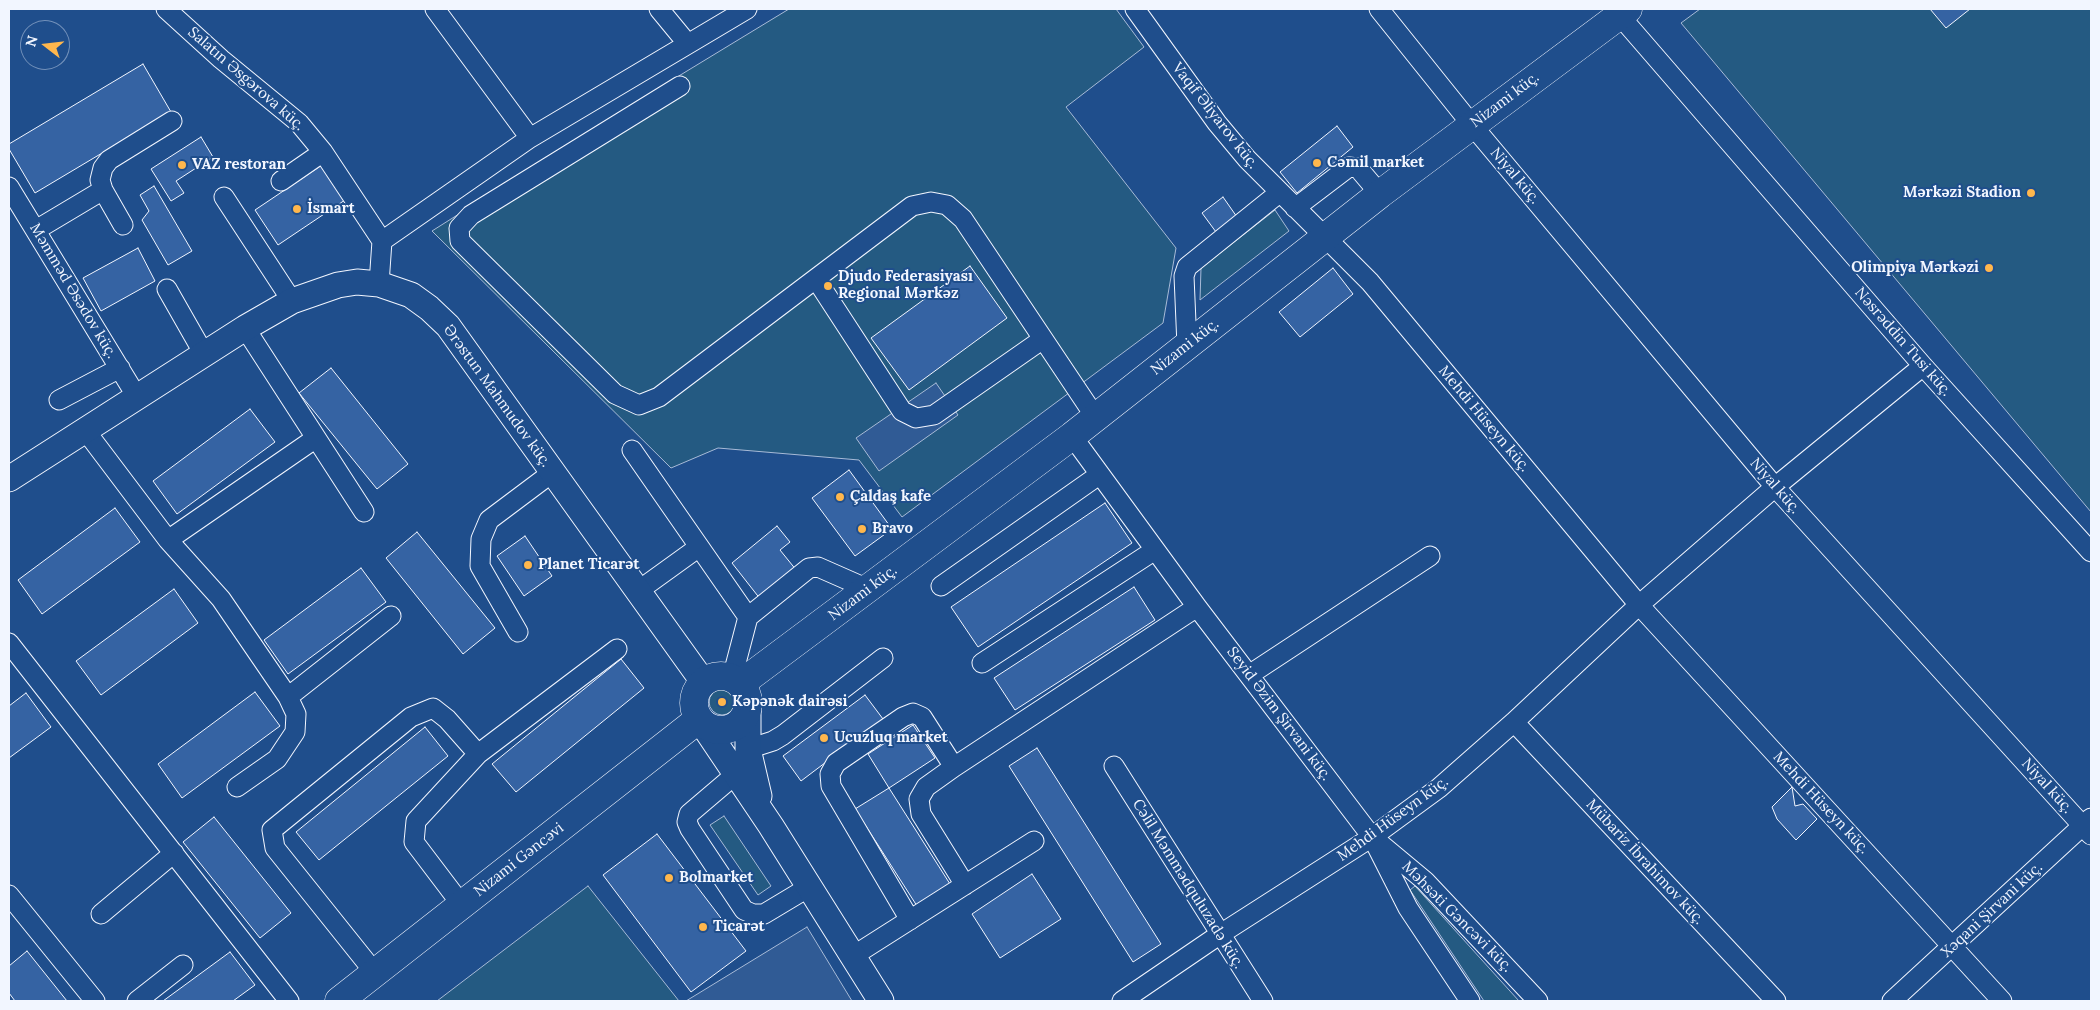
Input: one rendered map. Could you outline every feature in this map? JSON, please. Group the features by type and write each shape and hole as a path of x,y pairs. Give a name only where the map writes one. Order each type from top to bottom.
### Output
{"highway":[{"name":"Nizami küç.","path":"740,688 868,588 1096,418 1324,237 1620,11"},
{"path":"722,676 740,688 747,711 735,727 726,730 716,730 706,726 699,719 695,710 694,700 704,683 712,678 722,676"},
{"name":"Nizami Gəncəvi","path":"339,1001 699,719"}],"main road":[{"name":"Ərəstun Mahmudov küç.","path":"9,479 245,328 292,301 338,285 358,282 379,284 411,295 429,308 448,326 704,683"},
{"path":"740,688 755,786 771,826"},
{"path":"699,719 771,826 881,1001"}],"street":[{"name":"Salatın Əsgərova küç.","path":"166,9 221,59 299,123 323,152 382,241"},
{"path":"435,9 530,138"},
{"path":"659,9 687,43"},
{"path":"379,284 382,241 530,138 747,9"},
{"name":"Vaqif Əliyarov küç.","path":"1135,9 1217,123 1279,193 1324,237"},
{"name":"Niyal küç.","path":"1380,9 1472,125 1775,488 2088,827"},
{"name":"Nəsrəddin Tusi küç.","path":"1620,11 1923,366 2091,551"},
{"path":"680,86 471,215 459,228 460,241 615,394 639,405 659,397 912,206 930,202 947,206 963,219 1096,418"},
{"path":"123,225 103,190 100,180 104,168 109,160 172,121"},
{"path":"282,181 323,152"},
{"path":"1295,208 1349,167 1358,168 1380,194"},
{"name":"Məmməd Əsədov küç.","path":"9,187 137,396"},
{"path":"36,230 103,190"},
{"path":"1187,346 1184,276 1187,267 1279,193"},
{"path":"224,197 292,301"},
{"name":"Mehdi Hüseyn küç.","path":"1324,237 1370,282 1639,605 2002,1001"},
{"path":"816,279 902,411 916,418 934,415 1043,339"},
{"path":"167,288 204,354"},
{"path":"245,328 364,512"},
{"name":"Mehdi Hüseyn küç.","path":"1122,1001 1219,935 1372,837 1439,788 1514,722 1639,605 1775,488 1923,366"},
{"path":"59,400 120,368"},
{"path":"85,430 168,540 221,599 288,697 296,714 295,732 277,759 238,787"},
{"name":"Seyid Əzim Şirvani küç.","path":"1072,436 1098,475 1372,837 1408,908 1470,1001"},
{"path":"168,540 316,438"},
{"path":"632,450 748,617 740,688"},
{"path":"518,632 480,566 481,539 489,520 553,472"},
{"path":"941,586 1098,475"},
{"path":"638,591 699,547"},
{"path":"982,663 1155,550"},
{"path":"1249,675 1430,556"},
{"path":"748,617 809,568 818,568 868,588"},
{"path":"965,885 921,814 919,799 926,786 1197,607"},
{"path":"288,697 391,616"},
{"path":"9,642 289,1001"},
{"path":"462,904 414,842 416,821 478,754 617,649"},
{"path":"748,749 774,741 783,735 883,658"},
{"path":"376,973 275,848 272,830 411,717 432,708 447,719 478,754"},
{"path":"910,920 831,786 830,774 836,763 903,717 913,714 922,717 954,767"},
{"name":"Mübariz İbrahimov küç.","path":"1514,722 1776,1001"},
{"name":"Cəlil Məmmədquluzadə küç.","path":"1114,766 1219,935 1263,1001"},
{"path":"736,774 689,814 687,822 690,829 744,910 753,914 764,914 809,887"},
{"name":"Xəqani Şirvani küç.","path":"1892,1001 2088,827"},
{"name":"Məhsəti Gəncəvi küç.","path":"1372,837 1425,881 1538,1001"},
{"path":"853,956 1034,841"},
{"path":"101,914 174,853"},
{"path":"9,895 95,1001"},
{"path":"137,1001 183,965"}],"shaded area":[{"name":"Djudo Federasiyası Regional Mərkəz","path":"789,9 1116,9 1144,47 1066,107 1176,248 1163,323 902,517 859,460 718,448 671,468 432,231 636,102"},
{"name":"Olimpiya Mərkəzi","path":"1700,9 2091,9 2091,512 1681,23"},
{"path":"1275,210 1289,231 1200,300 1201,268"},
{"path":"936,383 958,415 879,471 856,438"},
{"name":"Kəpənək dairəsi","path":"722,689 731,693 735,702 731,711 722,715 713,711 709,702 713,693"},
{"path":"724,816 771,886 758,895 710,825"},
{"path":"588,886 679,1001 437,1001"},
{"path":"1415,886 1519,1001 1484,1001 1410,890"},
{"path":"807,927 852,1001 686,1001"}],"building":[{"path":"1930,9 1970,9 1946,28"},
{"path":"143,64 171,112 35,193 9,149 9,144"},
{"path":"1337,126 1353,147 1297,193 1280,172"},
{"path":"201,137 213,157 176,181 184,193 171,201 151,169"},
{"path":"322,165 345,200 278,245 255,210"},
{"path":"154,186 192,251 168,265 142,220 149,211 140,195"},
{"path":"1223,197 1237,217 1216,232 1202,213"},
{"path":"138,248 155,281 101,311 83,278"},
{"path":"970,266 1007,318 909,390 871,338"},
{"path":"1333,268 1353,294 1300,337 1279,312"},
{"path":"331,368 408,464 377,489 299,393"},
{"path":"250,409 275,442 177,514 153,481"},
{"path":"849,470 892,529 855,556 812,498"},
{"path":"1105,503 1132,543 978,647 951,607"},
{"path":"115,508 140,542 42,614 18,580"},
{"path":"777,526 790,542 780,550 797,571 761,600 732,563"},
{"path":"417,532 495,628 463,654 386,558"},
{"path":"525,536 552,576 524,596 497,556"},
{"path":"361,568 386,602 288,674 264,640"},
{"path":"1134,587 1155,620 1015,710 994,678"},
{"path":"174,589 198,623 101,695 76,661"},
{"path":"621,659 644,688 516,792 492,764"},
{"path":"255,692 280,726 182,798 158,764"},
{"path":"26,693 51,727 9,758 9,706"},
{"path":"865,695 883,719 801,781 783,756"},
{"path":"913,725 935,758 889,788 868,754"},
{"path":"425,727 448,756 319,860 296,832"},
{"path":"1037,748 1161,944 1133,962 1009,766"},
{"path":"1792,787 1795,806 1803,804 1817,819 1796,840 1777,819 1772,807"},
{"path":"889,788 950,884 917,906 855,809"},
{"path":"214,817 291,913 260,938 183,842"},
{"path":"657,834 746,951 691,992 603,875"},
{"path":"1032,874 1061,919 1000,958 972,914"},
{"path":"27,951 67,1001 15,1001 9,993 9,966"},
{"path":"230,952 255,985 233,1001 163,1001"}],"place":[{"name":"Cəmil market","path":"1317,163"},
{"name":"VAZ restoran","path":"182,165"},
{"name":"Mərkəzi Stadion","path":"2031,193"},
{"name":"İsmart","path":"297,209"},
{"name":"Olimpiya Mərkəzi","path":"1989,268"},
{"name":"Djudo Federasiyası Regional Mərkəz","path":"828,286"},
{"name":"Çaldaş kafe","path":"840,497"},
{"name":"Bravo","path":"862,529"},
{"name":"Planet Ticarət","path":"528,565"},
{"name":"Kəpənək dairəsi","path":"722,702"},
{"name":"Ucuzluq market","path":"824,738"},
{"name":"Bolmarket","path":"669,878"},
{"name":"Ticarət","path":"703,927"}]}
